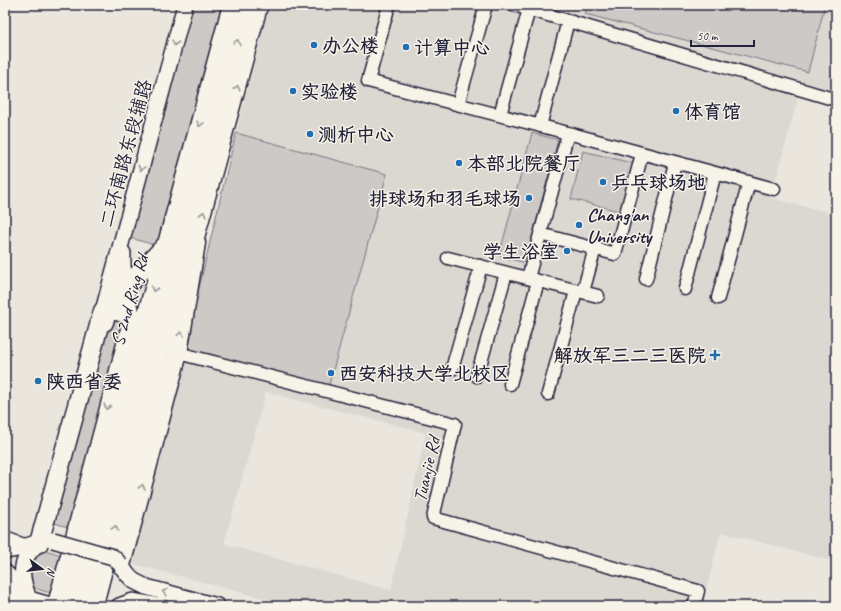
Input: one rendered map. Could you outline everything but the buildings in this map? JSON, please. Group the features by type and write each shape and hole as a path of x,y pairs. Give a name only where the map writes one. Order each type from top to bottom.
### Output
{"highway":[{"name":"S 2nd Ring Rd","path":"67,606 119,410 167,244 232,5"},
{"name":"S 2nd Ring Rd","path":"82,606 159,325 182,251 247,5"},
{"path":"121,565 178,352 196,243"},
{"path":"40,543 103,311 127,288 167,244"},
{"path":"40,543 50,523 106,316 110,311 114,310 132,316"}],"main road":[{"name":"二环南路东段辅路","path":"103,311 185,5"},
{"path":"95,606 164,343 196,243 260,5"},
{"path":"124,234 123,261 132,316 139,342"},
{"path":"5,572 19,596 54,606 132,316"},
{"path":"19,596 23,584 23,564 29,552 40,543"},
{"path":"5,550 18,549 40,543 113,557 121,565 126,574 134,581 146,587 217,606"},
{"path":"119,606 133,601 160,606"}],"street":[{"path":"389,5 368,81 774,189"},
{"path":"458,104 486,5"},
{"path":"514,5 833,99"},
{"path":"500,115 529,9"},
{"path":"540,126 568,21"},
{"path":"510,384 533,280 540,234 568,134"},
{"path":"540,234 615,254 642,154"},
{"path":"646,279 675,163"},
{"path":"685,289 715,174"},
{"path":"718,298 749,182"},
{"path":"548,394 595,248"},
{"path":"448,258 598,296"},
{"path":"452,369 481,266"},
{"path":"476,376 506,273"},
{"name":"Tuanjie Rd","path":"178,352 455,424 433,518 698,591 694,606"},
{"path":"5,538 40,543"}],"shaded area":[{"path":"191,5 223,5 158,246 127,237"},
{"path":"269,5 836,5 836,103 799,94 771,198 836,214 836,562 721,532 702,606 292,606 130,563 184,369 205,266 236,133","holes":["266,392 426,433 391,590 224,544"]},
{"path":"587,5 825,5 808,72 585,14"},
{"path":"236,133 387,174 327,392 183,355"},
{"name":"排球场和羽毛球场","path":"532,133 558,140 525,263 499,256"},
{"name":"乒乓球场地","path":"583,151 636,164 623,212 571,199"},
{"path":"111,319 124,323 68,527 54,523 108,321"},
{"path":"44,551 61,555 51,593 35,587 30,581 29,577 28,564 37,553"}],"place":[{"name":"办公楼","path":"314,45"},
{"name":"计算中心","path":"406,47"},
{"name":"实验楼","path":"293,91"},
{"name":"体育馆","path":"676,111"},
{"name":"测析中心","path":"310,134"},
{"name":"本部北院餐厅","path":"459,163"},
{"name":"乒乓球场地","path":"603,182"},
{"name":"排球场和羽毛球场","path":"529,198"},
{"name":"Chang'an University","path":"579,225"},
{"name":"学生浴室","path":"567,251"},
{"name":"解放军三二三医院","path":"715,355"},
{"name":"西安科技大学北校区","path":"331,373"},
{"name":"陕西省委","path":"38,381"}]}
